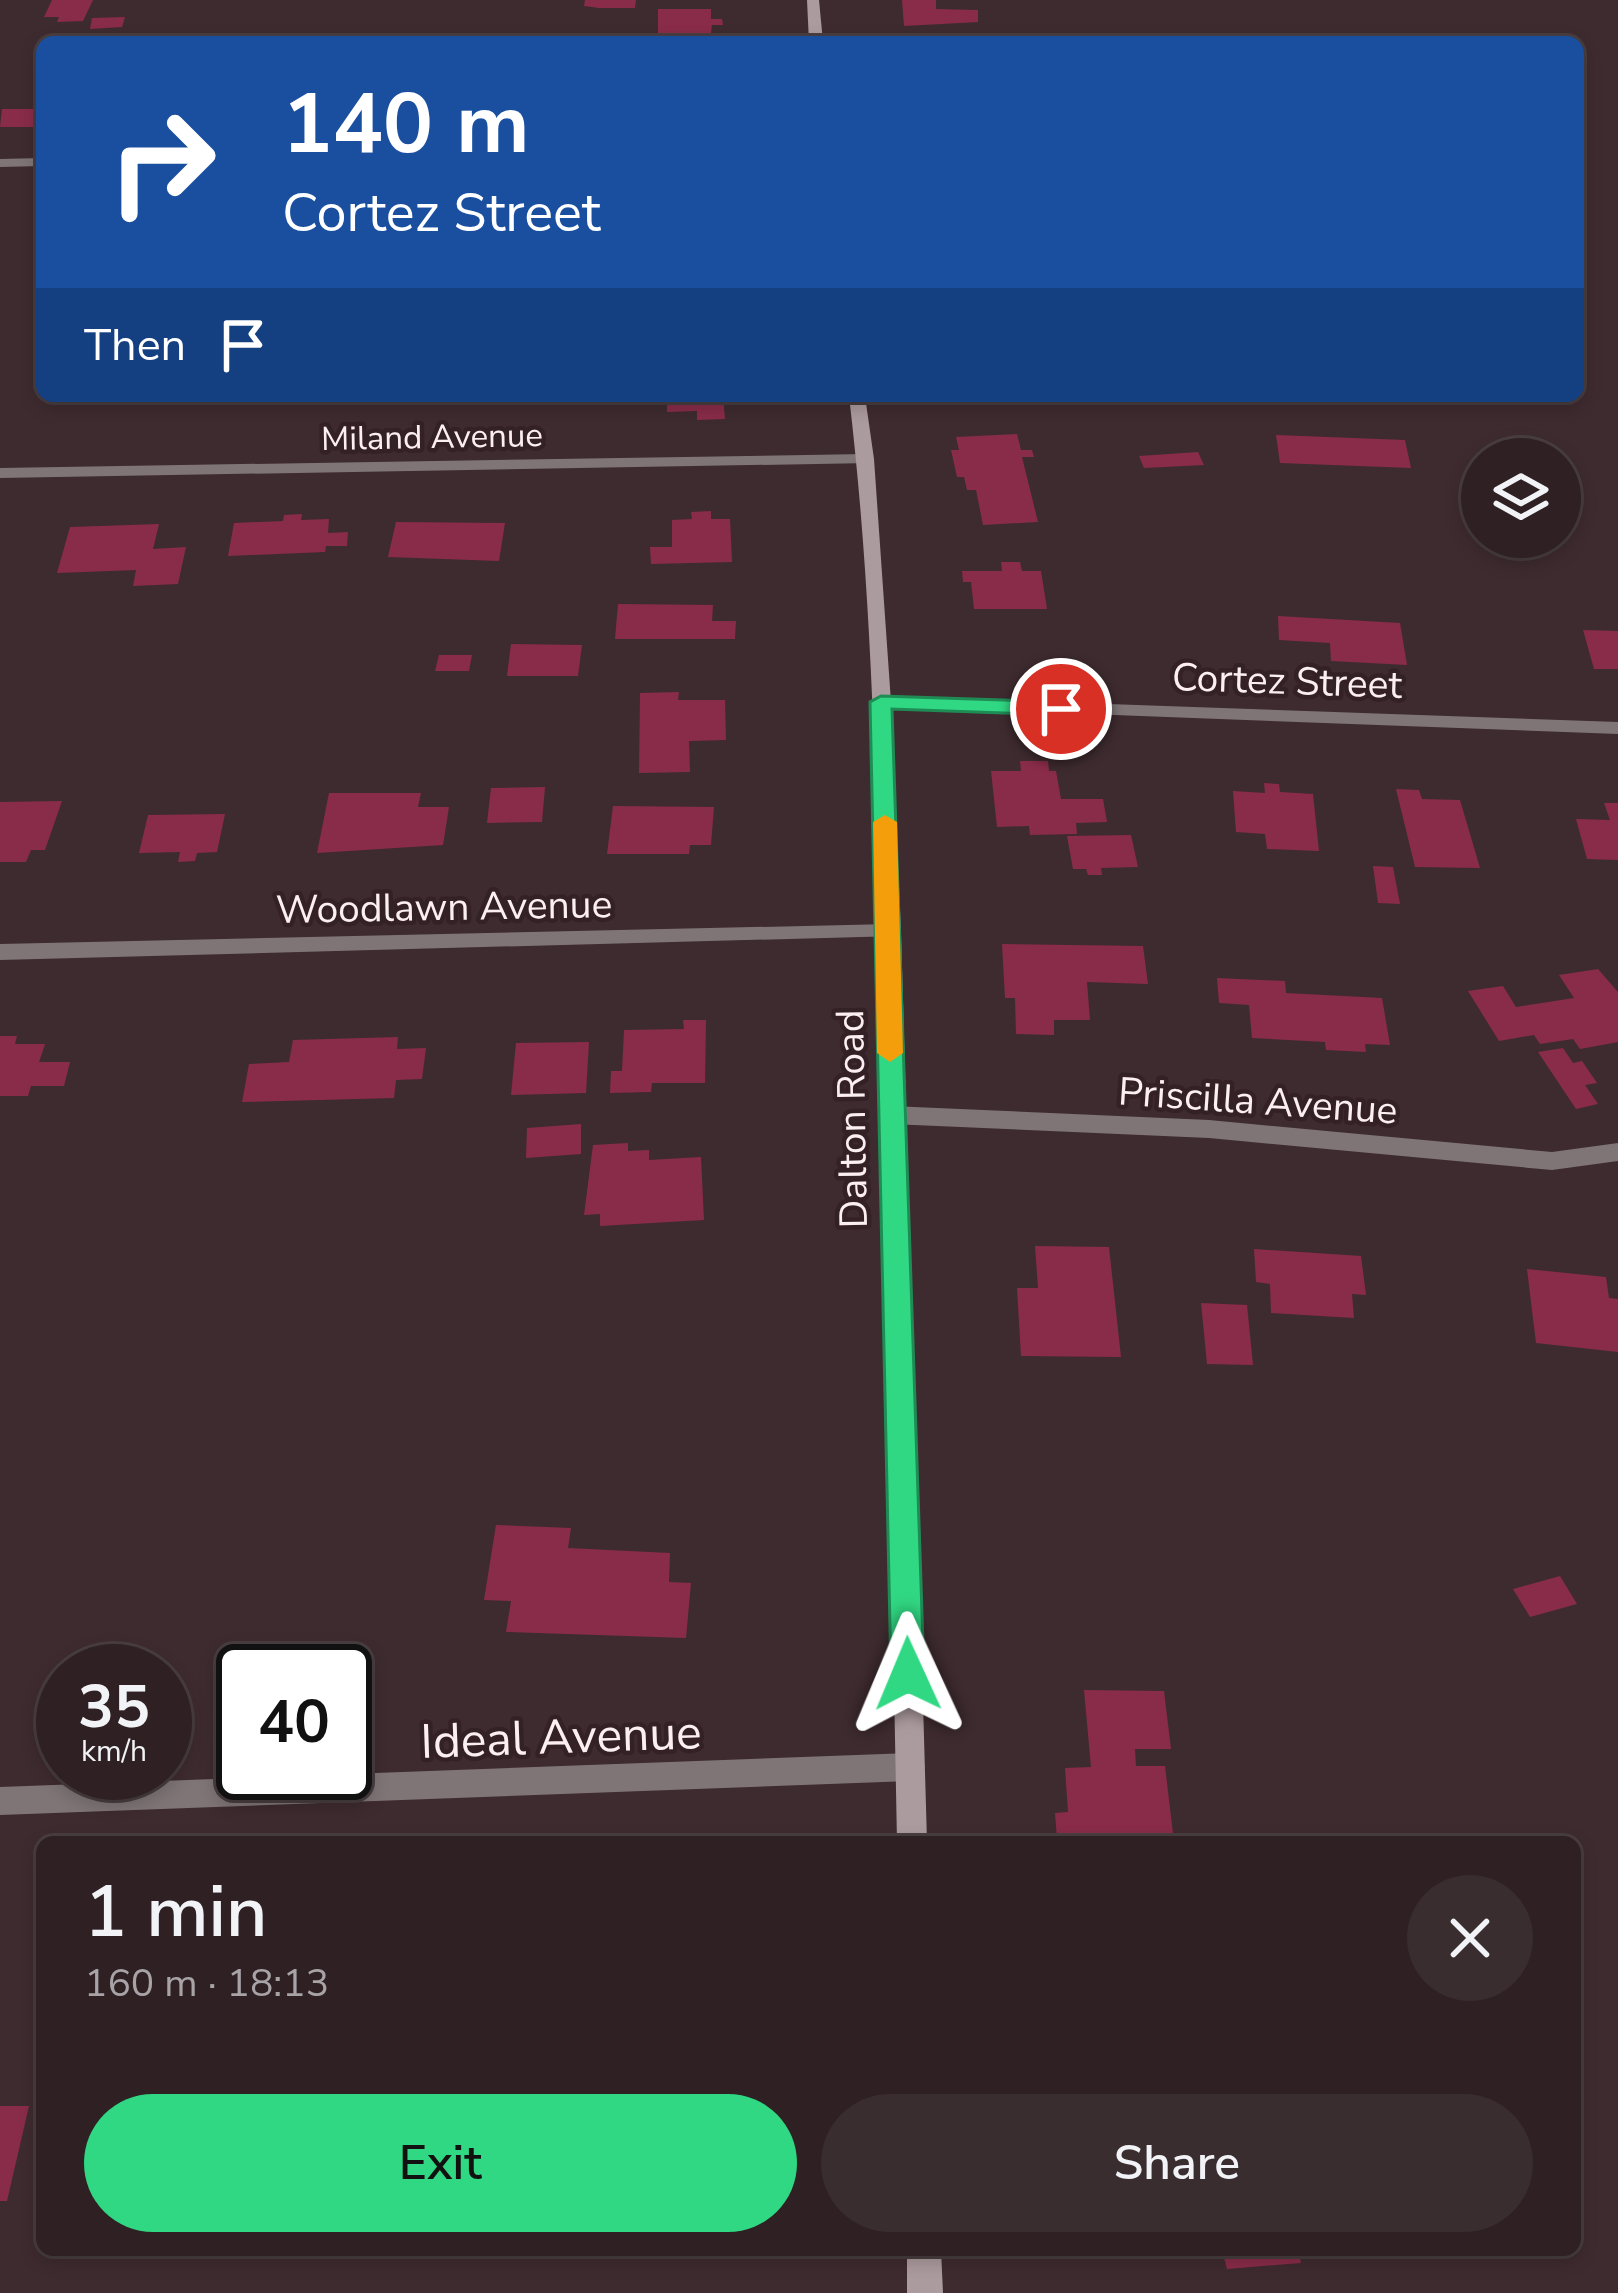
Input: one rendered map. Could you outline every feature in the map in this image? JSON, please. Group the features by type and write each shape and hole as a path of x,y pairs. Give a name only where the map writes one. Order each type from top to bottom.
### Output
{"street":[{"path":"813,0 816,36"},
{"path":"0,163 36,162"},
{"name":"Dalton Road","path":"858,402 866,459 881,702 890,931 912,1836"},
{"name":"Miland Avenue","path":"0,473 866,459"},
{"name":"Cortez Street","path":"881,702 1618,728"},
{"name":"Woodlawn Avenue","path":"0,952 890,931"},
{"name":"Priscilla Avenue","path":"891,1115 1209,1129 1552,1161 1618,1152"},
{"name":"Ideal Avenue","path":"0,1801 910,1767"},
{"path":"924,2256 926,2293"}],"building":[{"path":"52,0 93,0 83,21 57,22 59,17 44,17"},
{"path":"585,0 636,0 635,8 599,8 584,6"},
{"path":"902,0 936,0 936,9 978,10 978,22 904,26"},
{"path":"658,9 711,9 711,19 722,19 723,25 712,25 711,33 658,34"},
{"path":"125,17 122,27 90,29 92,18"},
{"path":"2,109 36,109 36,127 0,127"},
{"path":"667,402 724,402 725,419 697,420 697,411 667,412"},
{"path":"1017,434 1021,450 1032,450 1034,457 1022,457 1038,522 983,525 976,490 967,490 964,477 957,477 951,450 959,450 956,437"},
{"path":"1276,435 1405,440 1411,468 1280,463"},
{"path":"1198,452 1204,465 1144,468 1139,456"},
{"path":"711,511 711,519 730,519 732,562 651,564 650,547 672,547 672,520"},
{"path":"302,514 301,520 329,519 328,533 348,532 347,546 326,546 325,552 228,556 234,523 283,521 284,515"},
{"path":"396,522 505,523 499,561 388,557"},
{"path":"159,524 153,549 186,547 178,584 133,586 136,570 57,573 70,527"},
{"path":"1001,562 1020,562 1022,571 1041,571 1047,609 974,609 971,582 963,582 962,571 1002,571"},
{"path":"618,604 713,605 712,621 736,621 735,639 615,639"},
{"path":"1278,616 1400,623 1407,665 1331,661 1330,643 1279,640"},
{"path":"1583,630 1618,631 1618,669 1594,669"},
{"path":"511,644 582,645 578,676 507,676"},
{"path":"439,655 472,655 469,671 435,671"},
{"path":"679,692 678,700 725,700 726,740 689,741 690,772 639,773 640,693"},
{"path":"1020,761 1048,761 1049,771 1056,771 1061,799 1103,799 1107,822 1076,823 1077,834 1030,835 1029,826 997,827 991,771 1021,771"},
{"path":"1264,783 1279,784 1280,792 1313,794 1319,851 1267,849 1265,834 1236,832 1233,791 1265,793"},
{"path":"545,787 542,822 487,823 491,788"},
{"path":"1396,789 1419,790 1422,799 1460,800 1480,868 1415,867"},
{"path":"329,793 421,793 418,807 449,807 443,845 317,853"},
{"path":"62,801 45,850 31,850 26,862 0,862 0,802"},
{"path":"1604,803 1618,803 1618,860 1587,859 1576,819 1610,820"},
{"path":"613,806 714,807 711,845 690,845 689,854 607,854"},
{"path":"225,814 217,852 197,853 195,861 178,862 180,852 139,853 148,815"},
{"path":"1131,835 1138,867 1101,868 1102,875 1073,869 1067,836"},
{"path":"1373,866 1393,867 1400,904 1378,903"},
{"path":"1002,944 1143,946 1148,984 1087,982 1090,1020 1054,1020 1054,1035 1016,1034 1015,998 1005,998"},
{"path":"1598,969 1618,992 1618,1042 1580,1049 1573,1039 1540,1044 1534,1035 1499,1041 1468,991 1503,986 1516,1007 1574,998 1559,975"},
{"path":"1217,978 1285,981 1286,993 1382,998 1390,1045 1365,1044 1366,1052 1326,1050 1325,1042 1252,1038 1249,1005 1219,1003"},
{"path":"683,1020 706,1020 705,1083 652,1083 651,1092 610,1093 611,1071 622,1071 624,1030 684,1029"},
{"path":"0,1036 17,1036 15,1044 45,1044 39,1062 70,1062 64,1086 31,1086 28,1096 0,1096"},
{"path":"398,1037 397,1049 426,1048 422,1079 396,1080 394,1098 242,1102 249,1064 289,1062 293,1040"},
{"path":"589,1042 586,1093 511,1095 516,1043"},
{"path":"1563,1048 1573,1063 1582,1061 1597,1083 1585,1085 1598,1104 1576,1109 1538,1052"},
{"path":"581,1124 581,1154 526,1158 527,1128"},
{"path":"628,1143 628,1151 649,1150 649,1160 701,1157 704,1220 600,1226 600,1214 584,1215 593,1145"},
{"path":"1035,1246 1109,1247 1121,1357 1021,1356 1017,1288 1038,1288"},
{"path":"1254,1249 1361,1256 1366,1295 1352,1294 1354,1318 1271,1313 1270,1284 1256,1282"},
{"path":"1527,1269 1606,1277 1609,1298 1618,1299 1618,1352 1536,1343"},
{"path":"1201,1303 1247,1305 1253,1365 1207,1364"},
{"path":"496,1525 571,1528 568,1548 670,1553 669,1582 691,1583 686,1638 506,1632 511,1601 484,1600"},
{"path":"1560,1576 1577,1604 1530,1617 1513,1589"},
{"path":"1084,1690 1164,1691 1171,1749 1135,1749 1136,1766 1165,1766 1173,1836 1057,1836 1055,1813 1068,1812 1065,1768 1091,1767"},
{"path":"0,2106 29,2106 7,2201 0,2201"},
{"path":"1224,2256 1299,2256 1301,2263 1227,2269"}],"slow traffic":[{"path":"885,822 890,1053"}],"route":[{"path":"908,1674 881,702 1061,709"}]}
